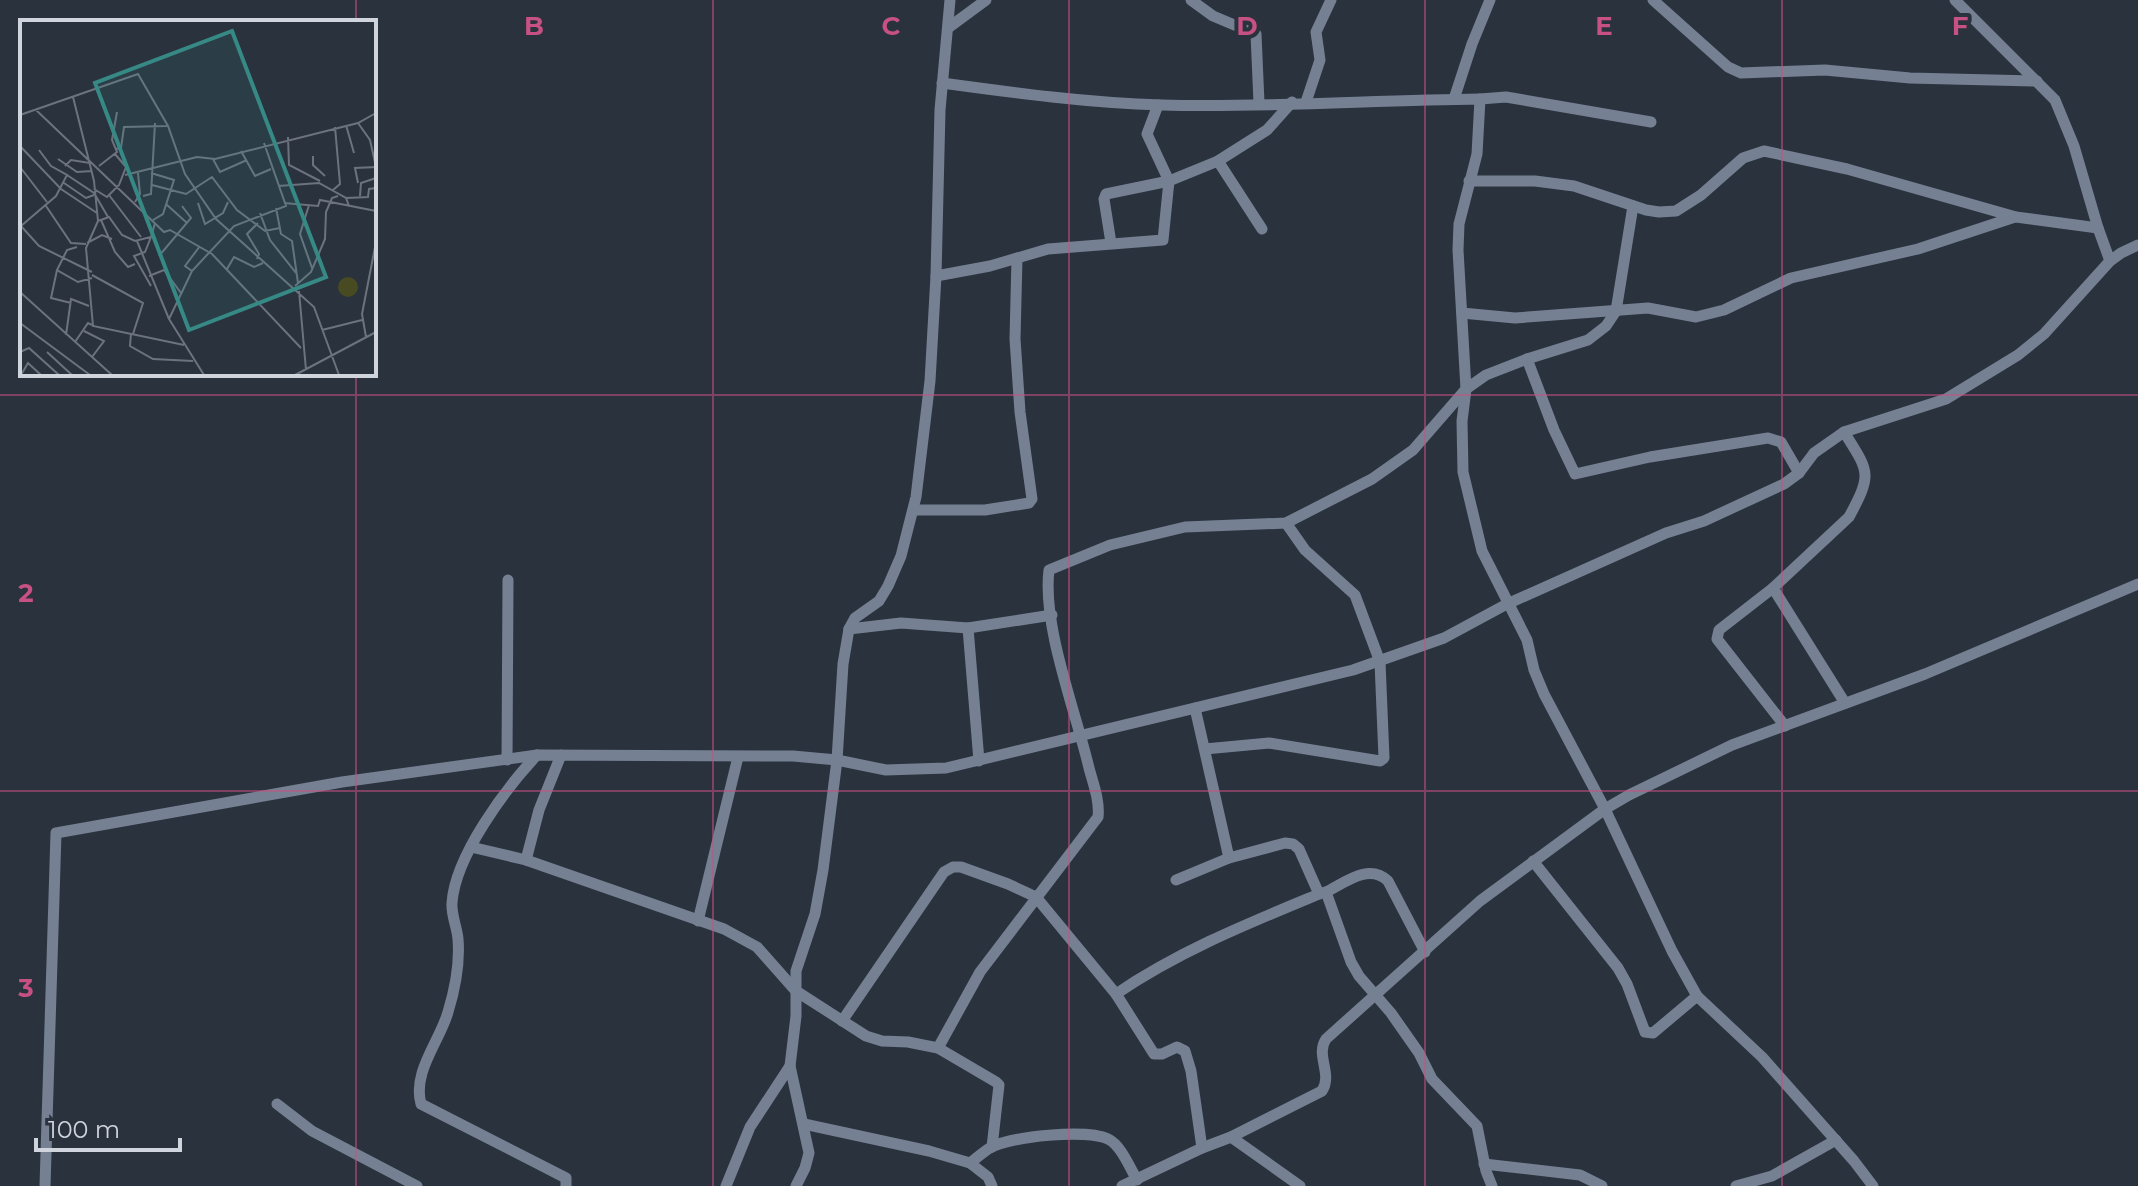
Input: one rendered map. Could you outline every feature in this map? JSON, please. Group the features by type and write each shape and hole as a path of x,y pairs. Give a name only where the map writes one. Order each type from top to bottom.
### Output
{"street":[{"path":"796,1186 808,1161 804,1124 790,1066 798,962 820,891 837,760 843,664 849,629 855,618 879,601 888,586 901,556 914,510 930,381 942,83 950,0"},
{"path":"948,28 986,0"},
{"path":"1191,0 1213,16 1256,34 1259,103"},
{"path":"1306,102 1320,60 1316,32 1331,0"},
{"path":"1454,99 1490,0"},
{"path":"1653,0 1728,67 1741,73 1825,70 1910,78 2037,81"},
{"path":"1955,0 2055,100 2068,129 2110,261"},
{"path":"942,83 1158,105 1333,104 1506,97 1651,122"},
{"path":"1480,99 1477,154 1459,224 1458,282 1466,389 1462,421 1464,480 1479,542 1527,640 1544,694 1605,809 1672,951 1697,996 1762,1057 1873,1186"},
{"path":"1111,243 1104,199 1106,194 1169,181 1218,161 1267,130 1292,102"},
{"path":"936,276 990,266 1048,249 1164,238 1169,181 1147,134 1158,105"},
{"path":"1469,181 1535,181 1574,186 1633,206 1659,212 1676,211 1701,195 1743,158 1764,151 1847,169 2016,217 2098,228"},
{"path":"1218,161 1262,229"},
{"path":"938,1048 957,1008 980,972 1098,817 1082,735 1062,670 1052,615 1049,577 1053,566 1110,545 1185,527 1286,523 1372,479 1399,461 1426,436 1466,389 1486,375 1598,334 1616,311 1633,206"},
{"path":"1462,313 1515,318 1648,308 1696,317 1724,310 1791,278 1918,249 2016,217"},
{"path":"45,1186 56,833 342,782 537,755 793,756 837,760 886,770 946,768 1380,662 1444,638 1507,604 1784,484 1799,473 1814,453 1844,432 1946,399 2018,355 2044,334 2110,261 2138,245"},
{"path":"914,510 1000,509 1029,503 1032,499 1020,412 1015,339 1017,258"},
{"path":"1527,359 1554,430 1575,474 1650,457 1768,438 1781,442 1799,473"},
{"path":"1785,726 1717,639 1719,630 1773,588 1841,526 1857,502 1867,468 1844,432"},
{"path":"1205,749 1269,743 1380,761 1385,753 1380,662 1355,595 1305,550 1286,523"},
{"path":"507,760 508,580"},
{"path":"1122,1186 1231,1137 1322,1091 1327,1081 1323,1042 1480,901 1605,809 1732,745 1925,674 2138,584"},
{"path":"1773,588 1845,703"},
{"path":"849,629 901,623 968,628 1052,615"},
{"path":"968,628 979,761"},
{"path":"1195,708 1229,858"},
{"path":"537,755 510,785 471,847 454,887 452,903 458,937 454,988 447,1015 417,1091 421,1104 566,1178 566,1186"},
{"path":"526,860 539,810 561,755"},
{"path":"698,921 738,757"},
{"path":"1176,880 1229,858 1285,843 1299,849 1322,893 1351,962 1419,1053 1432,1079 1477,1126 1484,1164 1492,1186"},
{"path":"471,847 526,860 724,929 757,947 796,991 873,1039 938,1048 998,1083 992,1147"},
{"path":"1533,861 1618,968 1645,1032 1653,1033 1697,996"},
{"path":"842,1021 944,872 961,867 1036,897 1116,994 1154,1054 1177,1047 1185,1051 1191,1071 1202,1148"},
{"path":"1116,994 1210,939 1367,872 1382,875 1388,881 1425,952"},
{"path":"726,1186 750,1127 790,1066"},
{"path":"277,1104 312,1131 417,1186"},
{"path":"804,1124 970,1163 988,1177 992,1186"},
{"path":"970,1163 992,1147 1017,1138 1064,1135 1104,1137 1115,1144 1137,1180"},
{"path":"1231,1137 1300,1186"},
{"path":"1736,1186 1772,1176 1836,1140"},
{"path":"1484,1164 1580,1175 1602,1186"}]}
